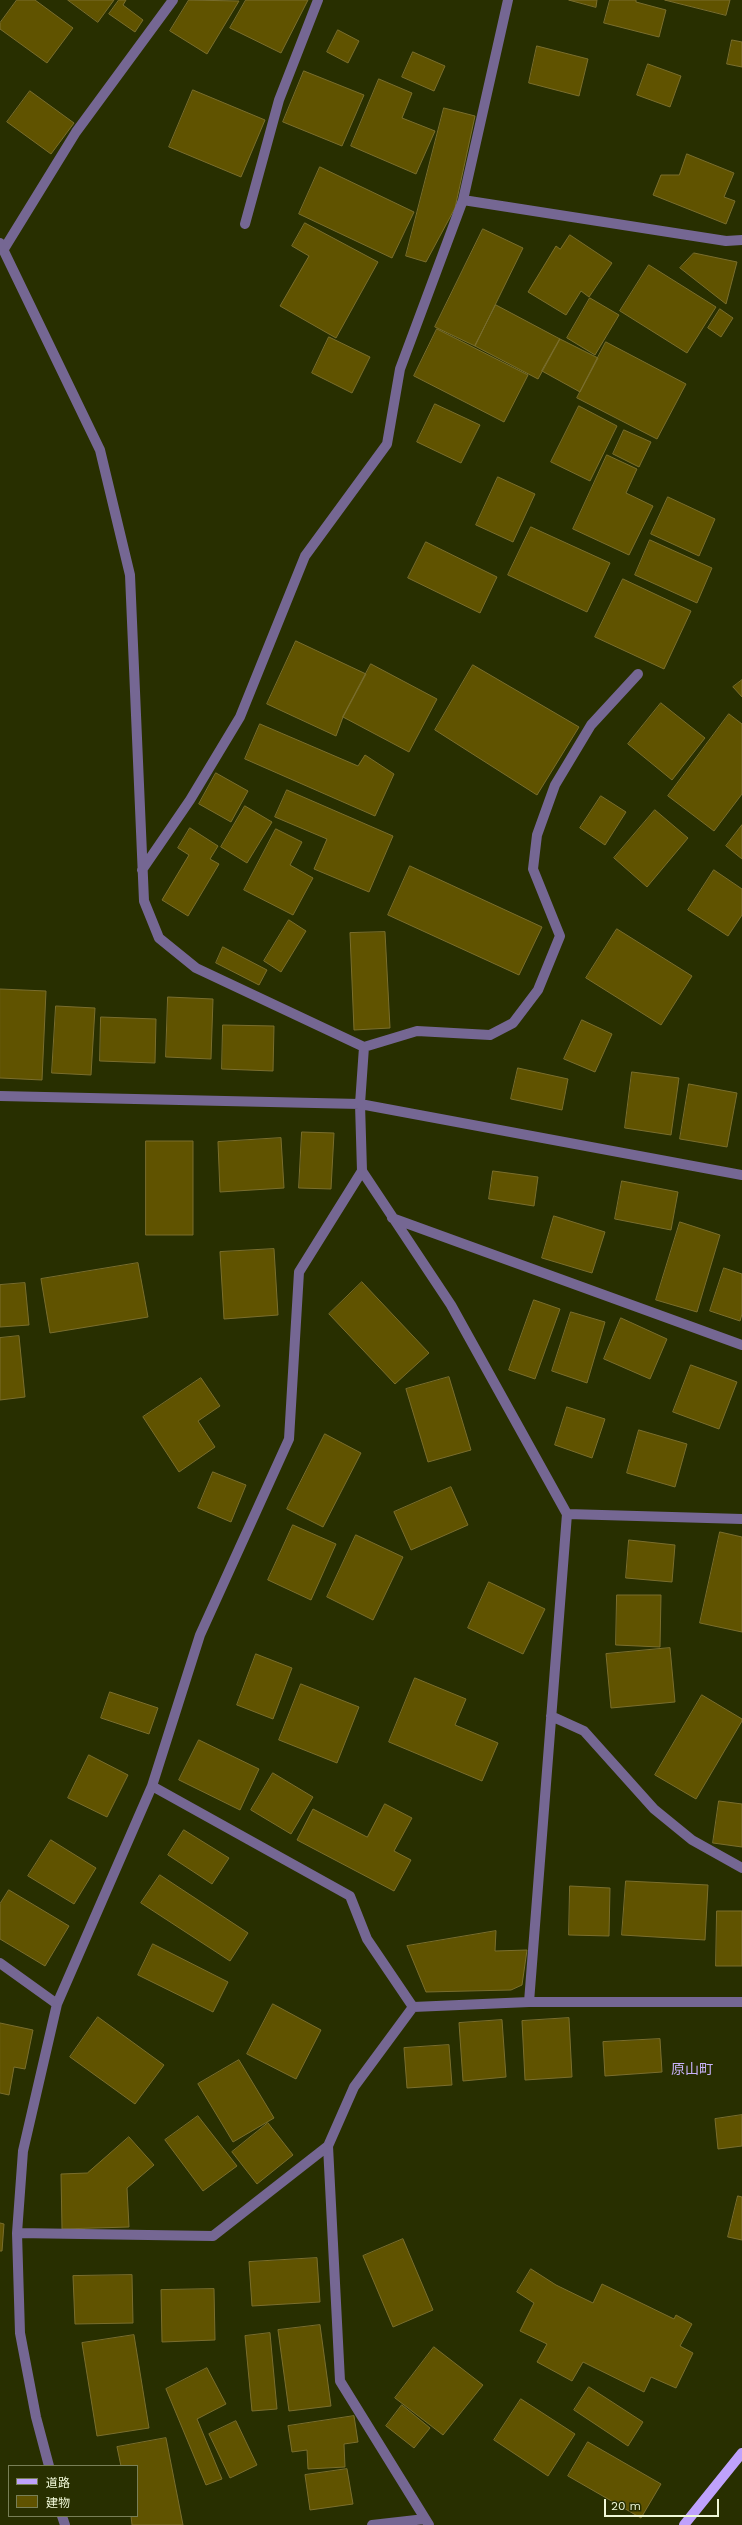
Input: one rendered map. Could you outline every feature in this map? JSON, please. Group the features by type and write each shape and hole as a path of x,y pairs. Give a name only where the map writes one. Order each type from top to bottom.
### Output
{"main road":[{"path":"684,2525 742,2453"}],"street":[{"path":"172,0 76,132 2,246 100,450 130,575 144,901 160,938 196,968 364,1047 417,1031 490,1035 513,1023 538,990 560,936 533,869 537,835 555,785 591,725 638,674"},
{"path":"245,224 279,100 318,0"},
{"path":"142,870 190,800 240,718 304,556 387,444 400,369 462,200 508,0"},
{"path":"462,200 726,241 742,240"},
{"path":"364,1047 360,1104 362,1171 450,1305 567,1514 529,2002"},
{"path":"0,1096 360,1104 742,1175"},
{"path":"49,2465 36,2417 20,2333 17,2233 23,2152 58,2004 152,1786 200,1635 289,1439 299,1272 362,1171"},
{"path":"392,1218 742,1345"},
{"path":"567,1514 742,1519"},
{"path":"551,1716 584,1731 654,1809 692,1840 742,1868"},
{"path":"152,1786 350,1896 367,1939 413,2007"},
{"path":"0,1963 58,2004"},
{"path":"413,2007 529,2002 742,2002"},
{"path":"372,2525 427,2522 340,2381 328,2146 354,2087 413,2007"},
{"path":"17,2233 212,2236 328,2146"}],"building":[{"path":"17,0 35,0 73,28 47,63 0,29 0,23"},
{"path":"68,0 114,0 98,22"},
{"path":"119,0 126,0 123,5 143,20 135,32 109,14"},
{"path":"189,0 239,1 207,54 170,31"},
{"path":"246,0 308,0 281,53 230,28"},
{"path":"569,0 597,0 596,7"},
{"path":"610,0 636,0 636,2 666,10 659,37 604,23"},
{"path":"665,0 730,0 726,15"},
{"path":"338,30 359,41 348,63 327,52"},
{"path":"732,40 742,42 742,67 727,64"},
{"path":"537,46 588,59 579,96 529,83"},
{"path":"413,52 445,66 434,91 402,77"},
{"path":"648,64 681,76 670,107 637,95"},
{"path":"304,71 364,95 342,146 283,122"},
{"path":"379,79 412,93 402,118 435,131 416,174 351,146"},
{"path":"193,90 265,120 241,177 169,147"},
{"path":"30,91 74,123 51,154 7,122"},
{"path":"444,108 475,116 455,208 426,262 406,256"},
{"path":"687,154 734,173 724,197 735,201 726,224 653,195 661,175 679,175"},
{"path":"320,167 414,212 392,258 299,214"},
{"path":"305,223 378,262 336,338 280,306 309,256 292,246"},
{"path":"483,229 523,248 475,346 435,327"},
{"path":"570,235 612,263 589,297 581,291 566,315 528,292 556,246 560,249"},
{"path":"694,253 737,262 726,304 680,268"},
{"path":"649,265 716,307 687,353 620,311"},
{"path":"590,298 619,315 595,355 567,338"},
{"path":"496,305 560,339 538,379 475,346"},
{"path":"720,309 733,318 721,337 708,328"},
{"path":"437,329 528,375 504,422 414,376"},
{"path":"329,337 370,357 352,393 312,373"},
{"path":"560,339 598,358 580,392 542,371"},
{"path":"606,342 686,384 657,439 577,398"},
{"path":"435,404 480,425 461,463 417,442"},
{"path":"579,406 617,426 590,481 551,462"},
{"path":"624,430 651,442 639,467 613,454"},
{"path":"607,455 637,469 626,493 653,506 629,555 573,529"},
{"path":"498,477 535,494 513,542 476,525"},
{"path":"668,497 715,519 699,556 651,534"},
{"path":"531,527 610,563 587,612 508,575"},
{"path":"650,540 712,568 697,603 635,575"},
{"path":"426,542 497,577 480,613 408,578"},
{"path":"623,579 691,611 664,669 595,637"},
{"path":"296,641 366,674 343,717 336,736 267,704"},
{"path":"371,664 437,699 409,752 343,717"},
{"path":"473,665 579,727 537,795 435,730"},
{"path":"742,680 742,697 733,687"},
{"path":"661,703 705,738 672,780 628,744"},
{"path":"729,714 742,724 742,794 714,831 668,796"},
{"path":"260,724 358,766 365,755 394,774 375,816 245,759"},
{"path":"216,773 248,791 231,822 199,804"},
{"path":"287,790 393,836 369,892 314,869 327,839 275,817"},
{"path":"601,796 626,812 605,845 580,828"},
{"path":"245,806 272,822 247,863 221,847"},
{"path":"655,810 688,838 647,887 614,858"},
{"path":"742,825 742,859 726,846"},
{"path":"190,828 218,846 210,859 219,864 188,916 162,900 189,855 178,848"},
{"path":"276,829 302,842 290,865 313,878 293,915 244,890"},
{"path":"410,866 542,927 519,975 388,915"},
{"path":"714,870 742,889 742,915 728,936 688,910"},
{"path":"289,920 306,931 281,972 264,961"},
{"path":"617,929 692,976 661,1025 586,978"},
{"path":"385,932 390,1028 354,1030 350,933"},
{"path":"223,947 267,970 259,985 216,963"},
{"path":"0,989 46,991 42,1080 0,1078"},
{"path":"168,997 213,999 211,1059 166,1057"},
{"path":"56,1006 95,1008 91,1075 52,1073"},
{"path":"101,1017 156,1019 155,1063 100,1061"},
{"path":"582,1020 612,1034 595,1072 564,1059"},
{"path":"223,1025 274,1026 273,1071 222,1069"},
{"path":"518,1068 568,1079 562,1110 511,1099"},
{"path":"632,1072 679,1078 671,1135 625,1128"},
{"path":"689,1084 737,1093 727,1147 680,1139"},
{"path":"302,1132 334,1133 331,1189 299,1188"},
{"path":"281,1138 284,1188 220,1192 218,1142"},
{"path":"146,1141 193,1141 193,1235 146,1235"},
{"path":"493,1171 538,1177 534,1206 489,1199"},
{"path":"622,1181 678,1192 671,1230 615,1219"},
{"path":"554,1216 605,1232 592,1273 542,1258"},
{"path":"680,1222 720,1235 697,1312 656,1300"},
{"path":"274,1249 278,1315 224,1319 220,1252"},
{"path":"138,1263 148,1317 50,1333 41,1279"},
{"path":"724,1268 742,1274 742,1314 740,1321 710,1311"},
{"path":"362,1282 429,1353 395,1384 329,1314"},
{"path":"25,1283 29,1325 0,1327 0,1285"},
{"path":"534,1300 560,1309 535,1379 509,1370"},
{"path":"571,1312 605,1322 587,1383 552,1371"},
{"path":"621,1318 667,1339 650,1379 604,1359"},
{"path":"19,1336 25,1397 0,1400 0,1338"},
{"path":"691,1365 737,1382 719,1429 673,1412"},
{"path":"449,1377 471,1450 428,1462 406,1389"},
{"path":"201,1378 220,1406 198,1421 215,1447 179,1472 143,1417"},
{"path":"567,1407 605,1419 592,1458 555,1445"},
{"path":"639,1430 687,1444 675,1487 627,1473"},
{"path":"325,1434 361,1453 323,1527 287,1509"},
{"path":"213,1472 246,1485 231,1522 198,1508"},
{"path":"451,1487 468,1525 411,1550 394,1512"},
{"path":"293,1525 336,1544 311,1600 268,1580"},
{"path":"720,1532 742,1537 742,1632 700,1623"},
{"path":"356,1535 403,1557 373,1620 327,1597"},
{"path":"629,1540 675,1545 672,1582 626,1578"},
{"path":"489,1582 545,1609 523,1654 468,1628"},
{"path":"617,1595 661,1595 660,1647 616,1645"},
{"path":"670,1648 675,1702 611,1708 606,1654"},
{"path":"256,1654 292,1668 273,1719 237,1705"},
{"path":"415,1678 466,1699 455,1725 498,1743 482,1781 389,1742"},
{"path":"301,1684 359,1707 337,1763 279,1740"},
{"path":"110,1692 158,1708 149,1734 101,1718"},
{"path":"702,1695 742,1719 742,1721 696,1799 655,1775"},
{"path":"199,1740 259,1769 240,1810 179,1780"},
{"path":"89,1755 128,1775 107,1817 68,1798"},
{"path":"273,1773 313,1797 291,1834 251,1810"},
{"path":"719,1801 742,1804 742,1847 713,1843"},
{"path":"385,1804 412,1818 394,1851 411,1860 394,1891 297,1840 313,1809 367,1837"},
{"path":"184,1830 229,1858 212,1884 168,1855"},
{"path":"51,1840 96,1868 74,1904 28,1876"},
{"path":"160,1875 248,1933 230,1961 141,1903"},
{"path":"626,1881 708,1885 705,1940 622,1935"},
{"path":"570,1886 610,1888 609,1936 569,1935"},
{"path":"9,1890 69,1926 45,1966 0,1939 0,1904"},
{"path":"717,1911 742,1911 742,1966 716,1966"},
{"path":"496,1931 495,1951 527,1950 522,1985 511,1990 426,1992 407,1946"},
{"path":"153,1944 228,1982 213,2012 138,1975"},
{"path":"273,2004 321,2030 296,2079 247,2054"},
{"path":"98,2017 164,2065 135,2104 70,2057"},
{"path":"569,2018 572,2077 525,2080 522,2021"},
{"path":"502,2020 506,2077 463,2081 459,2023"},
{"path":"0,2023 33,2030 25,2069 14,2067 9,2095 0,2093"},
{"path":"660,2039 662,2072 605,2076 603,2042"},
{"path":"449,2045 452,2085 407,2088 404,2048"},
{"path":"239,2060 274,2118 233,2142 198,2084"},
{"path":"742,2115 742,2146 718,2149 715,2119"},
{"path":"198,2116 237,2166 203,2191 165,2140"},
{"path":"268,2123 293,2155 257,2184 232,2152"},
{"path":"129,2137 154,2165 127,2188 129,2227 62,2229 61,2174 87,2173"},
{"path":"738,2196 742,2197 742,2240 728,2237"},
{"path":"0,2223 4,2224 2,2251 0,2251"},
{"path":"403,2239 433,2310 393,2327 363,2256"},
{"path":"317,2258 320,2302 252,2306 249,2262"},
{"path":"531,2269 556,2285 593,2303 602,2284 674,2319 676,2315 692,2324 680,2346 693,2353 676,2388 651,2377 644,2392 583,2362 572,2381 537,2362 547,2344 520,2331 534,2303 517,2292"},
{"path":"132,2275 133,2323 75,2324 73,2276"},
{"path":"214,2289 215,2340 162,2342 161,2290"},
{"path":"320,2325 331,2406 289,2411 278,2330"},
{"path":"270,2333 277,2409 252,2411 245,2336"},
{"path":"134,2335 149,2428 97,2436 82,2343"},
{"path":"434,2347 483,2385 443,2435 395,2398"},
{"path":"207,2368 226,2404 197,2419 222,2479 206,2485 166,2389"},
{"path":"589,2387 643,2422 628,2446 574,2410"},
{"path":"521,2399 575,2434 548,2476 494,2440"},
{"path":"402,2405 430,2428 414,2448 386,2426"},
{"path":"354,2416 358,2442 344,2444 345,2467 308,2469 307,2450 292,2452 288,2426"},
{"path":"236,2421 257,2465 230,2478 209,2434"},
{"path":"166,2438 183,2525 132,2525 131,2517 138,2517 138,2465 121,2465 117,2447"},
{"path":"588,2442 661,2484 641,2518 568,2476"},
{"path":"347,2469 353,2504 310,2510 305,2475"}],"district":[{"name":"原山町","path":"692,2070"}]}
